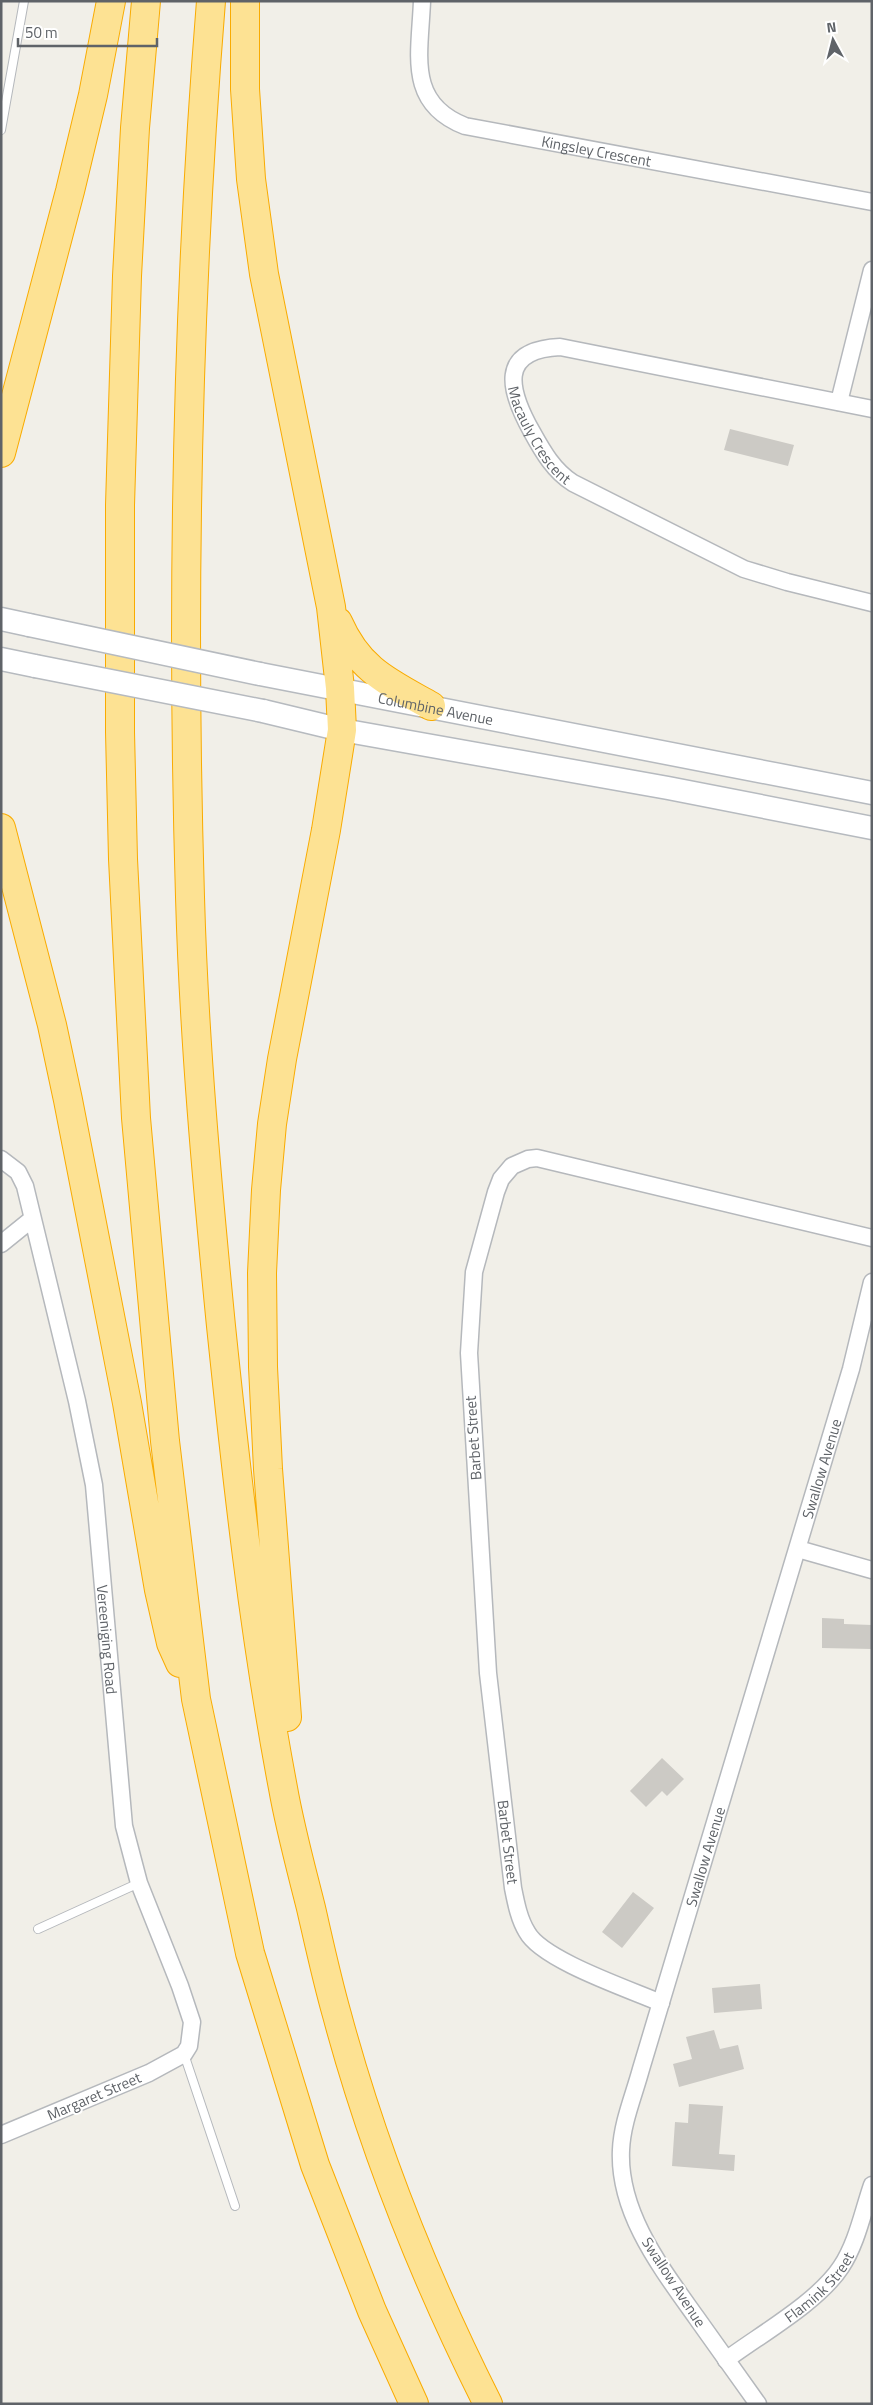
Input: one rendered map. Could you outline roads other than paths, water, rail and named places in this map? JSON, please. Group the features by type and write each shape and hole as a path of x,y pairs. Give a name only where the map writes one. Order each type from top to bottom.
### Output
{"highway":[{"path":"1,453 70,191 93,95 111,1"},
{"path":"146,1 135,128 128,266 120,495 120,732 122,859 136,1108 147,1257 165,1441 196,1699 250,1953 315,2165 372,2311 414,2404"},
{"path":"211,1 195,248 186,476 190,902 207,1183 235,1457 252,1599 283,1792 337,2017 384,2166 414,2242 464,2356 488,2404"},
{"path":"245,1 245,89 251,179 264,274 331,607 340,688 342,730 326,830 282,1059 272,1124 266,1190 262,1273 263,1367 268,1469 286,1701 287,1741 283,1792"},
{"path":"331,607 353,651 364,664 385,680 431,706"},
{"path":"1,828 52,1025 68,1100 127,1403 159,1590 171,1643 196,1699"}],"main road":[{"name":"Columbine Avenue","path":"1,619 260,674 340,688 872,793"},
{"path":"1,659 263,711 342,730 668,788 872,828"}],"street":[{"name":"Kingsley Crescent","path":"422,1 420,50 422,86 433,107 448,119 466,126 872,202"},
{"path":"839,402 872,270"},
{"name":"Macauly Crescent","path":"872,409 560,347 534,350 524,356 518,363 514,381 518,404 545,456 557,470 573,483 744,569 787,582 872,603"},
{"name":"Barbet Street","path":"661,2003 555,1957 538,1946 527,1933 519,1915 511,1870 488,1674 470,1389 469,1353 473,1279 482,1239 501,1180 512,1166 537,1158 872,1238"},
{"name":"Vereeniging Road","path":"1,1159 10,1164 21,1178 77,1401 94,1485 124,1826 139,1883 180,1986 192,2022 189,2046 184,2054"},
{"path":"1,1244 32,1219"},
{"name":"Swallow Avenue","path":"758,2404 646,2242 635,2218 622,2172 621,2149 626,2123 661,2003 851,1369 872,1282"},
{"path":"798,1549 872,1570"},
{"name":"Margaret Street","path":"1,2135 148,2073 184,2054"},
{"name":"Flamink Street","path":"726,2360 816,2294 832,2279 842,2266 853,2242 872,2185"}],"lane":[{"path":"1,130 24,1"},
{"path":"38,1929 139,1883"},
{"path":"184,2054 235,2206"}]}
